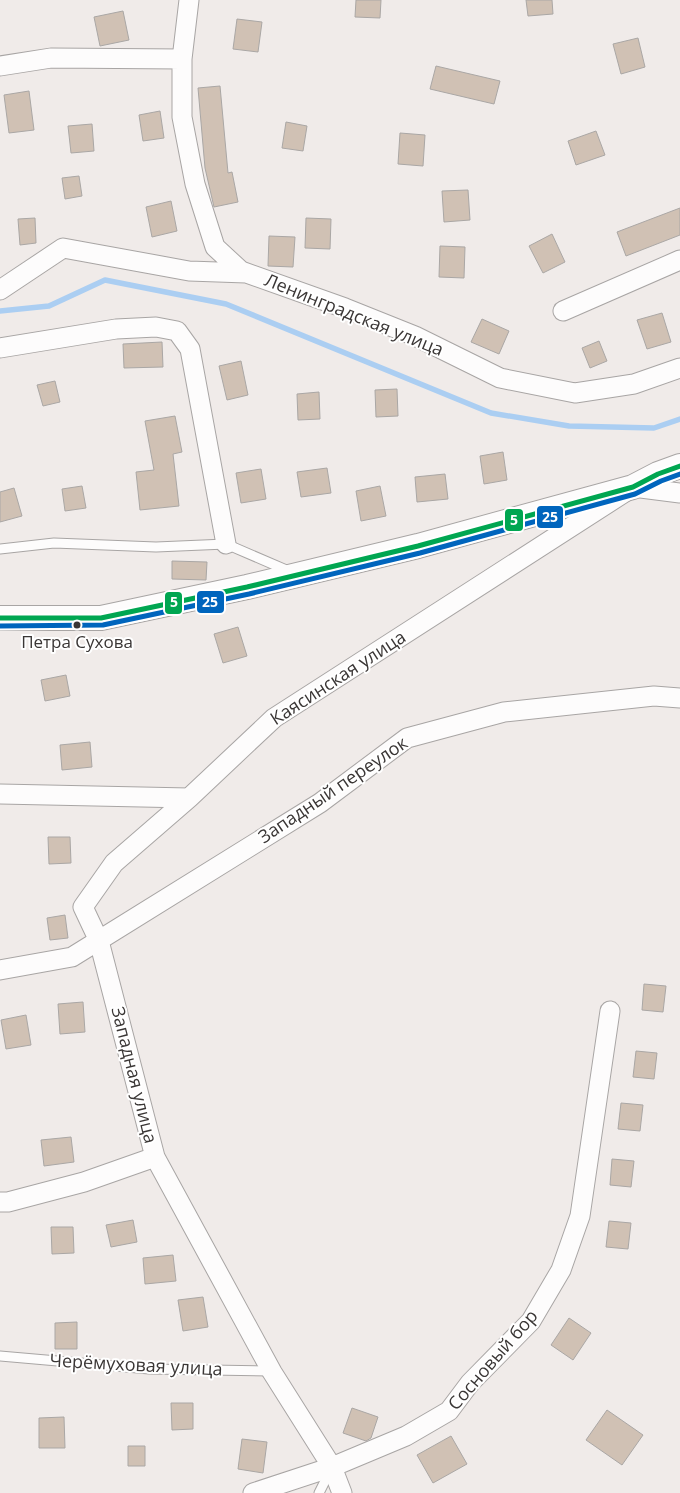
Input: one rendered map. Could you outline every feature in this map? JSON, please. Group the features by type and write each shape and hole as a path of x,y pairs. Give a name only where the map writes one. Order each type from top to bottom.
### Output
{"street":[{"name":"Ленинградская улица","path":"189,0 182,58 182,117 195,184 215,247 241,271 345,308 415,336 500,378 575,393 634,384 680,368"},
{"path":"0,66 51,58 182,58"},
{"name":"Ленинградская улица","path":"0,290 63,248 189,271 246,273"},
{"path":"563,311 680,260"},
{"path":"0,348 116,329 156,326 177,330 190,349 226,544"},
{"path":"0,618 101,618 298,574 418,546 633,487 658,474 680,466"},
{"path":"633,487 680,493"},
{"name":"Каясинская улица","path":"189,798 274,718 633,487"},
{"name":"Западный переулок","path":"0,970 72,957 320,803 407,738 504,712 654,696 680,698"},
{"path":"0,794 189,798"},
{"name":"Западная улица","path":"189,798 114,863 82,907 99,940 155,1157 272,1372"},
{"name":"Сосновый бор","path":"253,1493 332,1467 406,1436 449,1412 470,1383 531,1321 562,1270 580,1216 610,1011"},
{"path":"0,1202 8,1202 84,1182 155,1157"},
{"path":"272,1372 332,1467 342,1493"}],"lane":[{"path":"0,549 54,543 156,547 226,544 298,574"},
{"name":"Черёмуховая улица","path":"0,1356 149,1369 272,1372"},
{"path":"319,1493 332,1467"}],"building":[{"path":"356,0 381,0 380,18 355,17"},
{"path":"526,0 552,0 553,14 528,16"},
{"path":"123,11 129,40 100,46 94,17"},
{"path":"237,19 262,22 258,52 233,49"},
{"path":"638,38 645,67 621,74 613,44"},
{"path":"436,66 500,81 494,104 430,89"},
{"path":"220,86 228,173 232,172 238,202 214,207 205,168 198,88"},
{"path":"29,91 34,130 9,133 4,95"},
{"path":"160,111 164,138 143,141 139,115"},
{"path":"286,122 307,126 303,151 282,148"},
{"path":"92,124 94,151 71,153 68,126"},
{"path":"596,131 605,155 576,165 568,141"},
{"path":"400,133 425,135 423,166 398,164"},
{"path":"79,176 82,196 65,199 62,178"},
{"path":"468,190 470,220 444,222 442,191"},
{"path":"171,201 177,231 152,237 146,207"},
{"path":"680,208 680,235 626,256 617,232"},
{"path":"35,218 36,243 20,245 18,219"},
{"path":"306,218 331,219 330,249 305,248"},
{"path":"552,234 565,262 543,273 529,246"},
{"path":"269,236 295,237 293,267 268,266"},
{"path":"440,246 465,247 464,278 439,277"},
{"path":"662,313 671,342 647,349 637,320"},
{"path":"482,319 509,331 499,354 471,342"},
{"path":"599,341 607,361 590,368 582,348"},
{"path":"162,342 163,367 124,368 123,344"},
{"path":"241,361 248,395 227,400 219,366"},
{"path":"55,381 60,402 43,406 37,385"},
{"path":"397,389 398,416 376,417 375,390"},
{"path":"319,392 320,419 298,420 297,394"},
{"path":"175,416 182,452 173,454 179,506 140,510 136,472 154,470 145,421"},
{"path":"503,452 507,480 484,484 480,456"},
{"path":"327,468 331,493 301,497 297,472"},
{"path":"261,469 266,499 241,503 236,473"},
{"path":"445,474 448,499 417,502 415,477"},
{"path":"82,486 86,508 65,511 62,489"},
{"path":"380,486 386,516 361,521 356,491"},
{"path":"14,488 22,516 0,522 0,492"},
{"path":"172,561 207,562 206,580 172,579"},
{"path":"238,627 247,656 223,663 214,634"},
{"path":"66,675 70,696 45,701 41,680"},
{"path":"90,742 92,767 62,770 60,745"},
{"path":"48,837 70,837 71,863 49,864"},
{"path":"65,915 68,938 50,940 47,918"},
{"path":"644,984 666,986 663,1012 642,1010"},
{"path":"83,1002 85,1032 60,1034 58,1004"},
{"path":"26,1015 31,1045 6,1049 1,1020"},
{"path":"636,1051 657,1053 654,1079 633,1077"},
{"path":"621,1103 643,1105 640,1131 618,1129"},
{"path":"71,1137 74,1162 44,1166 41,1140"},
{"path":"612,1159 634,1161 631,1187 610,1185"},
{"path":"133,1220 137,1242 111,1247 106,1225"},
{"path":"609,1221 631,1223 628,1249 606,1247"},
{"path":"51,1227 73,1227 74,1253 52,1254"},
{"path":"173,1255 176,1281 145,1284 143,1258"},
{"path":"203,1297 208,1327 183,1331 178,1300"},
{"path":"569,1318 591,1333 573,1360 551,1345"},
{"path":"77,1322 77,1349 55,1349 55,1323"},
{"path":"171,1403 193,1403 193,1429 172,1430"},
{"path":"352,1408 378,1417 371,1438 366,1441 343,1433"},
{"path":"607,1410 643,1435 622,1465 586,1440"},
{"path":"64,1417 65,1448 39,1448 39,1418"},
{"path":"451,1436 467,1464 433,1483 417,1455"},
{"path":"242,1439 267,1442 263,1473 238,1469"},
{"path":"128,1446 145,1446 145,1466 128,1466"}],"waterway":[{"path":"0,311 49,306 105,280 226,304 491,413 569,426 654,428 680,419"}],"transit line":[{"name":"5","path":"0,618 101,618 247,587 418,546 633,487 658,474 680,466"},
{"name":"25","path":"0,626 103,625 249,594 420,553 635,494 680,474"}],"place":[{"name":"Петра Сухова","path":"77,625"}]}
